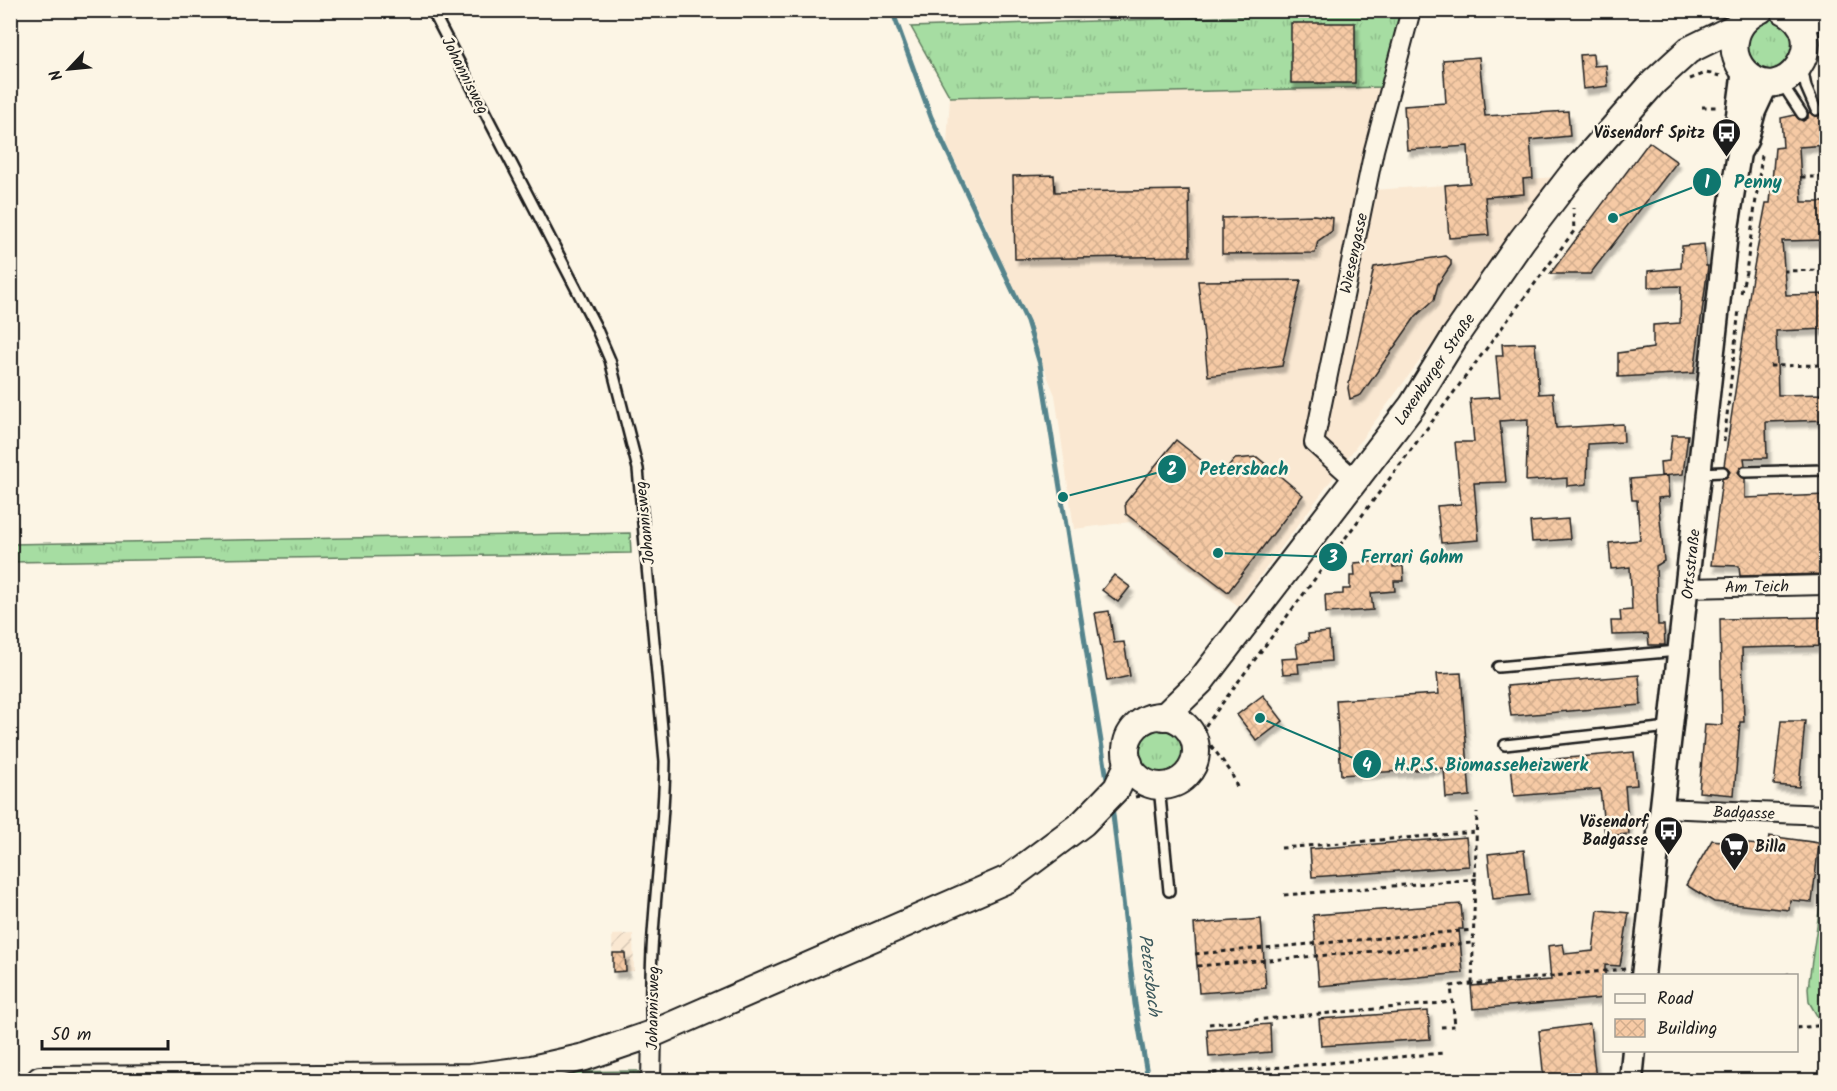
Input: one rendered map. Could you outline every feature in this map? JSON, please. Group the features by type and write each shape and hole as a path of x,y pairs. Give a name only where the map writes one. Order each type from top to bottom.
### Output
{"main road":[{"path":"1790,14 1827,16"},
{"path":"1752,15 1735,38 1735,69 1754,78 1774,82 1793,76 1812,51 1806,33 1790,14"},
{"name":"Laxenburger Straße","path":"1680,74 1699,43 1752,15"},
{"name":"Laxenburger Straße","path":"40,1080 471,1077 532,1069 585,1057 652,1034 1008,879 1056,845 1096,809 1148,780 1127,749 1134,730 1144,721 1175,722 1200,682 1412,405 1509,259 1571,176 1654,82 1723,56 1735,69"},
{"path":"1148,780 1175,783 1192,767 1196,749 1193,737 1175,722"}],"street":[{"name":"Wiesengasse","path":"1355,480 1314,443 1374,150 1411,10"},
{"name":"Ortsstraße","path":"1735,69 1738,109 1734,141 1739,153"},
{"name":"Ortsstraße","path":"1635,972 1662,808 1726,234 1739,153 1746,141 1754,111 1774,82"},
{"name":"Am Teich","path":"1688,588 1827,585"},
{"name":"Badgasse","path":"1662,808 1827,815"},
{"name":"Johannisweg","path":"651,1080 652,1034"},
{"path":"1631,1080 1634,1052"}],"lane":[{"name":"Johannisweg","path":"432,10 595,325 610,360 638,469 665,760 665,808 650,988 652,1034"},
{"path":"1812,51 1806,87 1816,110"},
{"path":"1774,82 1802,114"},
{"path":"1745,472 1827,470"},
{"path":"1700,473 1723,472"},
{"path":"1498,667 1680,651"},
{"path":"1505,745 1671,727"},
{"path":"1148,780 1169,891"}],"path":[{"path":"1680,74 1706,74 1735,69"},
{"path":"1702,107 1738,109"},
{"path":"1238,787 1232,772 1203,735 1206,725 1574,231 1571,176"},
{"path":"1801,177 1827,177"},
{"path":"1758,178 1773,178"},
{"path":"1783,271 1827,270"},
{"path":"1746,272 1753,272"},
{"path":"1770,366 1827,365"},
{"path":"1734,368 1739,368"},
{"path":"1122,794 1148,780"},
{"path":"1472,984 1472,943 1477,879 1477,812"},
{"path":"1281,848 1477,832"},
{"path":"1284,895 1477,879"},
{"path":"1195,954 1473,930"},
{"path":"1197,966 1472,943"},
{"path":"1608,974 1635,972"},
{"path":"1441,1027 1455,1026 1451,986 1603,974"},
{"path":"1209,1024 1453,1002"},
{"path":"1798,1028 1827,1025"},
{"path":"1213,1073 1444,1053"}],"shaded area":[{"path":"1386,87 1373,190 1556,177 1238,606 1130,522 1074,529 1055,395 988,230 947,144 950,97"},
{"path":"633,934 634,971 613,972 612,935"}],"green space":[{"path":"1401,11 1386,87 950,97 911,27"},
{"path":"1770,15 1780,17 1802,46 1778,75 1751,67 1742,39"},
{"path":"630,533 631,553 10,562 11,544"},
{"path":"1161,730 1176,736 1182,751 1176,766 1161,772 1146,766 1140,751 1146,736"},
{"path":"1823,884 1826,886 1826,923 1819,981 1826,986 1826,1021 1820,1021 1809,1002 1808,988"},
{"path":"637,1071 644,1075 644,1080 513,1080 561,1072"}],"building":[{"path":"1291,23 1355,23 1355,83 1291,83"},
{"path":"1593,54 1594,66 1606,65 1608,86 1583,89 1580,55"},
{"path":"1479,57 1485,116 1568,111 1570,136 1530,140 1533,178 1523,179 1524,194 1485,197 1489,235 1449,238 1445,185 1470,183 1468,146 1407,150 1404,106 1446,103 1443,60"},
{"path":"1827,108 1827,145 1799,147 1802,202 1827,202 1827,240 1782,241 1786,295 1827,294 1827,329 1776,331 1778,395 1827,394 1827,420 1766,422 1767,458 1744,458 1745,465 1738,472 1745,479 1745,498 1827,495 1827,574 1740,576 1739,566 1711,565 1722,479 1730,472 1724,466 1752,277 1766,203 1770,203 1775,148 1783,147 1781,118 1795,115 1803,121 1808,118 1808,112 1818,116 1822,109"},
{"path":"1649,142 1677,162 1590,274 1550,274"},
{"path":"1054,175 1055,192 1189,190 1190,256 1015,259 1013,176"},
{"path":"1314,215 1333,218 1332,231 1318,241 1315,253 1222,254 1222,218"},
{"path":"1704,244 1706,266 1708,266 1694,373 1618,377 1618,353 1653,348 1653,325 1680,323 1681,286 1648,287 1648,271 1681,268 1682,246"},
{"path":"1446,256 1451,260 1451,265 1438,284 1434,300 1416,316 1361,395 1350,399 1348,388 1374,267"},
{"path":"1301,280 1282,366 1208,376 1198,281"},
{"path":"1535,343 1539,394 1553,393 1556,428 1623,424 1624,442 1588,444 1587,484 1567,486 1567,478 1526,481 1528,419 1500,421 1506,482 1474,483 1479,540 1441,543 1437,506 1461,504 1455,442 1474,442 1470,399 1500,397 1496,356 1503,356 1502,344"},
{"path":"1672,435 1688,435 1683,474 1661,476 1660,462 1669,461"},
{"path":"1176,440 1221,476 1235,459 1257,457 1303,495 1228,592 1126,514 1125,503"},
{"path":"1667,476 1669,497 1658,498 1664,561 1656,566 1658,625 1664,625 1665,645 1649,645 1648,634 1612,635 1611,621 1621,621 1620,611 1632,610 1630,567 1611,569 1609,543 1640,540 1637,500 1632,500 1630,479"},
{"path":"1568,519 1570,539 1532,542 1530,522"},
{"path":"1392,560 1393,567 1403,566 1404,581 1394,581 1395,591 1371,593 1373,610 1326,613 1325,595 1343,594 1343,589 1350,589 1350,576 1355,576 1354,563"},
{"path":"1114,575 1130,587 1118,602 1102,590"},
{"path":"1109,611 1114,643 1124,642 1130,676 1107,681 1095,613"},
{"path":"1827,617 1827,646 1742,648 1744,722 1740,722 1734,795 1699,792 1705,724 1722,725 1720,619"},
{"path":"1329,632 1331,661 1298,664 1299,673 1283,674 1281,659 1298,658 1296,644 1309,640 1308,634"},
{"path":"1461,673 1470,796 1446,798 1444,768 1341,775 1336,700 1439,694 1437,674"},
{"path":"1639,675 1641,705 1511,716 1507,686"},
{"path":"1263,695 1283,721 1257,741 1237,715"},
{"path":"1781,721 1805,721 1799,787 1774,785"},
{"path":"1634,752 1637,785 1625,786 1629,834 1605,836 1600,789 1514,796 1511,763"},
{"path":"1769,836 1819,843 1812,902 1790,900 1789,910 1714,902 1686,885 1712,840 1767,846"},
{"path":"1466,837 1469,866 1312,877 1310,849"},
{"path":"1524,850 1529,895 1493,899 1488,854"},
{"path":"1461,904 1463,929 1459,929 1463,973 1319,986 1313,915"},
{"path":"1598,910 1629,913 1620,966 1605,965 1603,998 1473,1009 1471,986 1551,980 1548,946 1563,944 1565,954 1593,951"},
{"path":"1261,919 1266,988 1199,993 1194,924"},
{"path":"613,953 625,953 626,971 613,972"},
{"path":"1428,1011 1430,1039 1321,1046 1319,1019"},
{"path":"1270,1024 1271,1052 1209,1057 1207,1029"},
{"path":"1590,1024 1596,1080 1544,1080 1539,1031"}],"waterway":[{"name":"Petersbach","path":"892,10 931,117 1027,321 1040,364 1108,785"},
{"name":"Petersbach","path":"1112,806 1135,1004 1148,1080"}],"place":[{"name":"Vösendorf Spitz","path":"1726,158"},
{"name":"Penny","path":"1613,218"},
{"name":"Petersbach","path":"1063,497"},
{"name":"Ferrari Gohm","path":"1218,553"},
{"name":"H.P.S. Biomasseheizwerk","path":"1260,718"},
{"name":"Vösendorf Badgasse","path":"1669,856"},
{"name":"Billa","path":"1734,872"}]}
